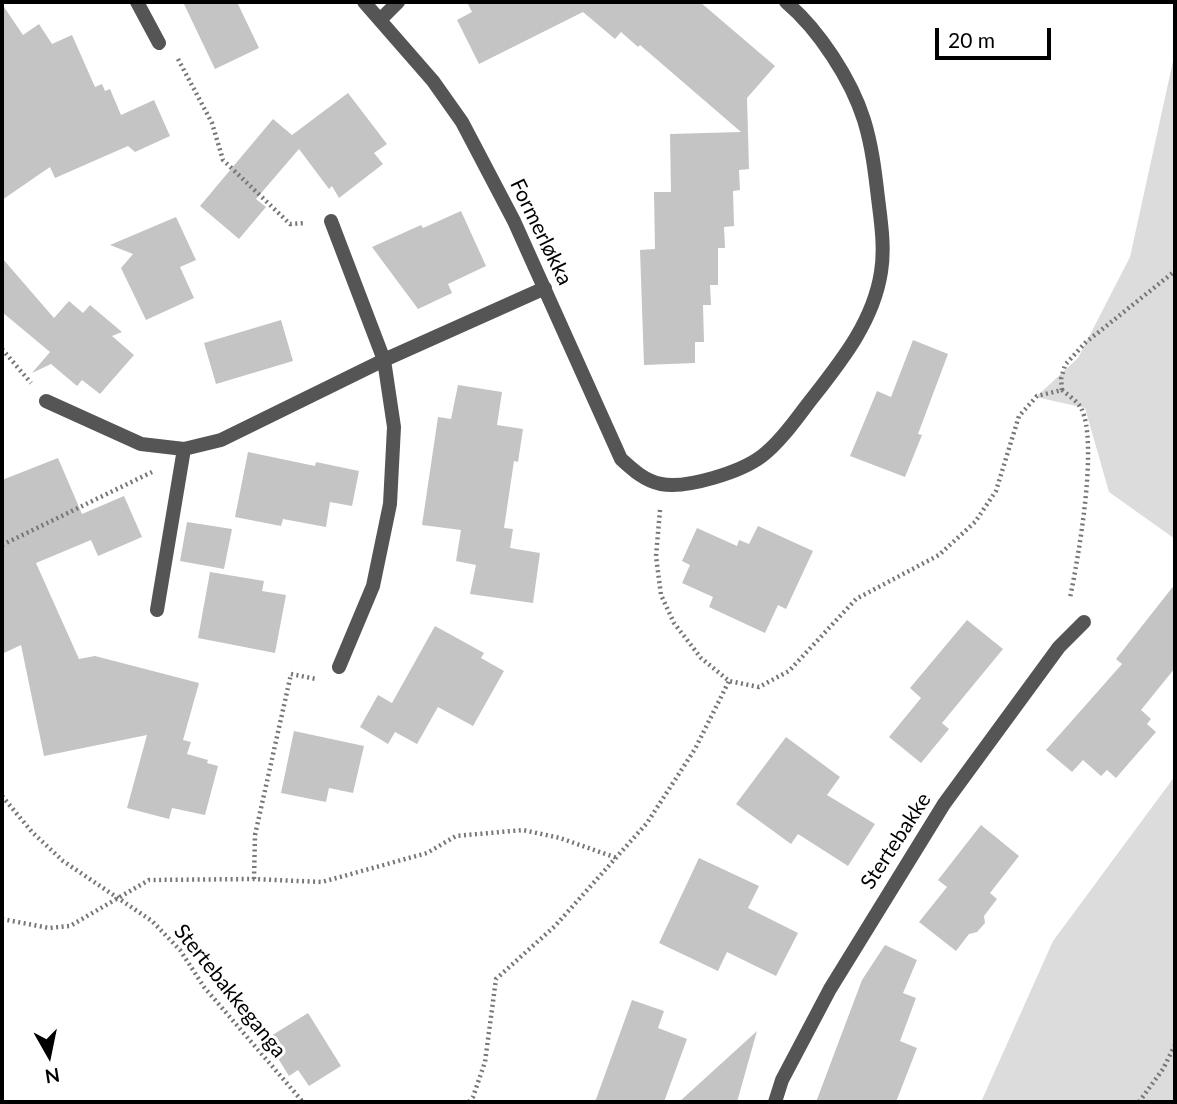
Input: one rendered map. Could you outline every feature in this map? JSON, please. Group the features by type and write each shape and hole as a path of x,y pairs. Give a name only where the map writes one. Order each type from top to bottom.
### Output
{"street":[{"path":"137,2 159,43"},
{"name":"Formerløkka","path":"364,2 433,81 462,122 514,221 621,459 638,475 662,484"},
{"path":"380,20 398,2"},
{"path":"662,484 690,484 730,472 762,457 791,426 849,351 873,306 882,271 882,226 864,120 852,89 818,35 786,2"},
{"path":"331,221 384,360 394,427 390,504 373,586 339,667"},
{"path":"46,401 141,444 184,449 221,439 384,360 545,288"},
{"path":"157,610 184,449"},
{"name":"Stertebakke","path":"775,1102 782,1080 830,989 895,879 944,804 1059,647 1084,622"}],"path":[{"path":"159,43 180,60 212,122 223,160 290,224 331,221"},
{"path":"1059,647 1080,547 1087,453 1087,426 1080,406 1062,390 1061,379 1065,365 1085,343 1175,271"},
{"path":"2,349 46,401"},
{"path":"662,484 656,556 661,595 674,623 701,659 729,681 759,687 789,671 856,599 939,555 975,522 996,491 1020,416 1037,396 1062,390"},
{"path":"2,545 147,475 184,449"},
{"path":"254,879 255,835 291,674 327,681 339,667"},
{"path":"469,1102 485,1062 496,979 555,926 647,823 695,749 729,681"},
{"name":"Stertebakkeganga","path":"2,796 32,832 63,861 152,921 180,950 204,987 303,1102"},
{"path":"2,919 60,928 70,926 149,880 254,879 322,882 427,853 456,836 523,830 560,838 617,858"},
{"path":"1139,1102 1163,1069 1175,1045"}],"shaded area":[{"path":"1175,52 1175,539 1109,492 1085,408 1036,397 1078,358 1130,257"},
{"path":"1175,776 1175,1102 981,1102 1053,941"}],"building":[{"path":"183,2 237,2 259,48 215,69"},
{"path":"467,2 700,2 775,66 747,98 749,169 739,170 740,190 733,191 734,226 724,227 725,248 718,248 718,285 710,285 711,305 703,305 704,342 695,342 695,363 644,365 640,250 655,249 654,192 671,192 670,134 741,132 640,45 638,47 621,32 615,39 583,12 479,64 457,20 472,12"},
{"path":"2,4 23,35 39,24 52,44 72,35 95,87 102,84 105,91 110,89 121,115 154,100 170,136 135,152 128,146 55,178 50,167 2,200"},
{"path":"348,93 387,144 374,153 383,164 339,198 332,186 329,189 299,149 256,199 266,207 239,239 200,206 273,119 292,135"},
{"path":"461,211 486,266 448,284 452,293 418,309 372,247"},
{"path":"176,217 196,260 180,267 194,298 146,320 121,268 133,254 110,245"},
{"path":"2,258 54,318 69,301 83,313 90,305 122,332 112,336 134,355 100,394 82,380 77,386 51,364 32,373 50,352 2,312"},
{"path":"281,320 293,361 216,384 204,343"},
{"path":"913,340 948,354 918,434 922,435 905,477 850,456 877,391 891,397"},
{"path":"458,385 502,392 497,425 523,429 518,462 514,461 504,528 513,529 510,548 540,553 533,603 470,594 476,565 456,561 461,530 422,525 438,417 451,419"},
{"path":"248,452 315,466 316,462 359,471 352,506 330,502 326,527 283,519 281,526 235,517"},
{"path":"58,458 82,514 124,496 142,537 98,556 91,540 36,563 79,659 95,656 199,683 183,740 191,742 187,754 218,766 205,815 172,808 169,819 127,808 147,735 44,756 21,645 2,654 2,480"},
{"path":"187,522 232,529 224,569 180,561"},
{"path":"758,526 813,551 786,609 778,605 765,633 709,607 713,597 682,583 690,565 682,561 697,528 737,546 739,540 749,544"},
{"path":"210,572 264,581 262,591 286,595 275,653 198,638"},
{"path":"1175,584 1175,668 1141,710 1151,719 1147,724 1156,732 1116,778 1107,770 1101,776 1083,760 1072,772 1046,750 1122,664 1116,659"},
{"path":"967,620 1003,649 942,723 949,729 921,763 889,737 921,698 910,688"},
{"path":"435,626 484,653 481,658 504,671 473,726 438,707 417,744 395,732 388,744 360,727 378,695 392,703"},
{"path":"294,731 364,746 353,793 329,788 326,802 281,793"},
{"path":"786,737 840,777 827,795 875,824 848,866 798,834 791,844 736,804"},
{"path":"981,825 1019,856 990,893 997,899 984,916 985,923 977,932 969,934 956,951 919,922 947,887 938,880"},
{"path":"699,858 759,886 748,908 798,933 776,976 727,952 718,971 659,943"},
{"path":"885,945 917,960 903,993 916,998 900,1041 917,1048 896,1102 816,1102 862,980"},
{"path":"632,1000 664,1011 658,1028 687,1039 664,1102 595,1102"},
{"path":"308,1013 341,1066 309,1086 298,1070 289,1076 266,1039"},
{"path":"757,1031 737,1102 679,1102"}]}
